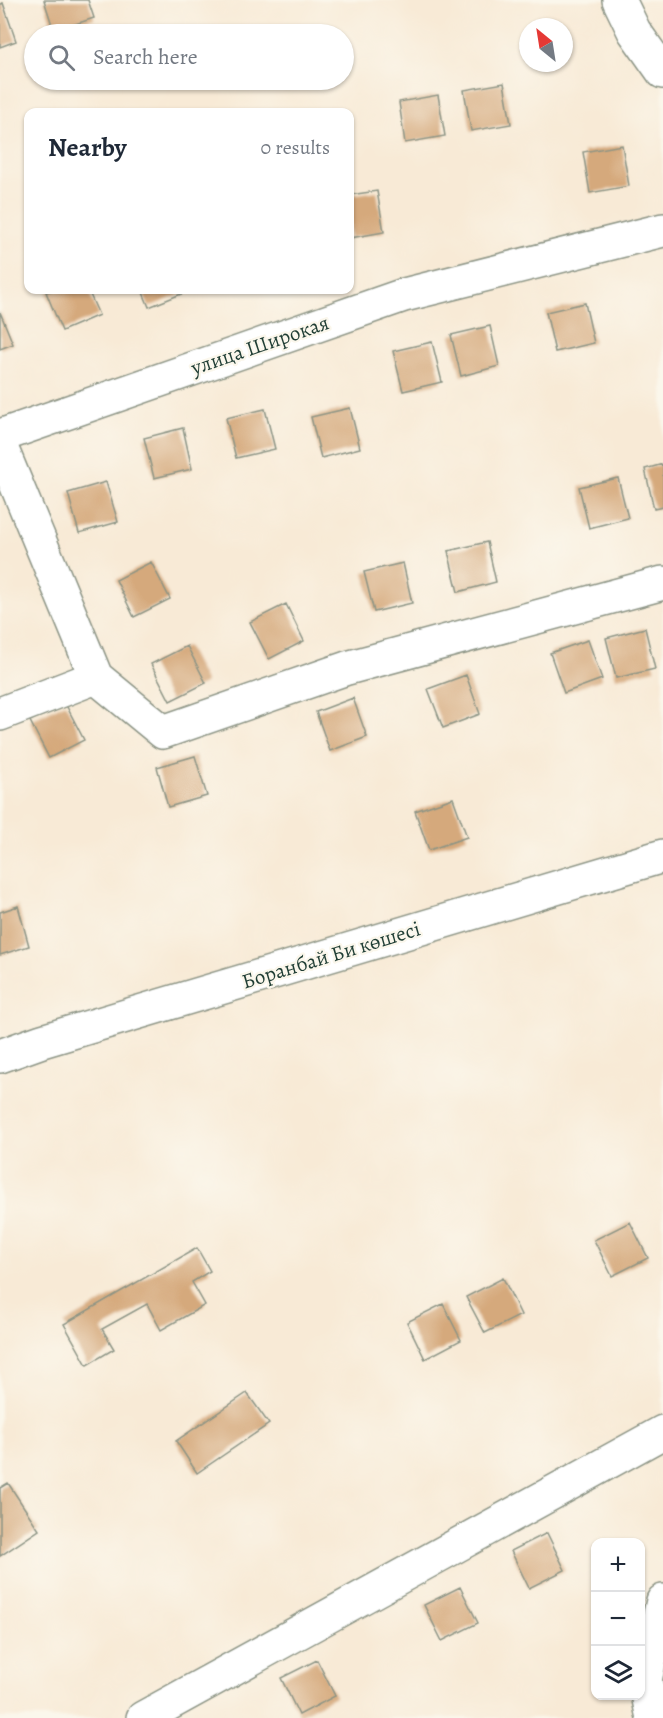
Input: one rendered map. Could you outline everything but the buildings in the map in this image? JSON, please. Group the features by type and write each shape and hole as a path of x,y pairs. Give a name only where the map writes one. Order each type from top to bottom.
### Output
{"street":[{"path":"619,0 634,31 663,72"},
{"name":"улица Широкая","path":"0,436 404,295 663,230"},
{"path":"0,445 96,677 163,732 347,668 663,583"},
{"path":"0,714 96,677"},
{"name":"Боранбай Би көшесі","path":"0,1056 42,1041 663,856"},
{"path":"143,1718 663,1432"},
{"path":"653,1718 645,1680 663,1601"}]}
